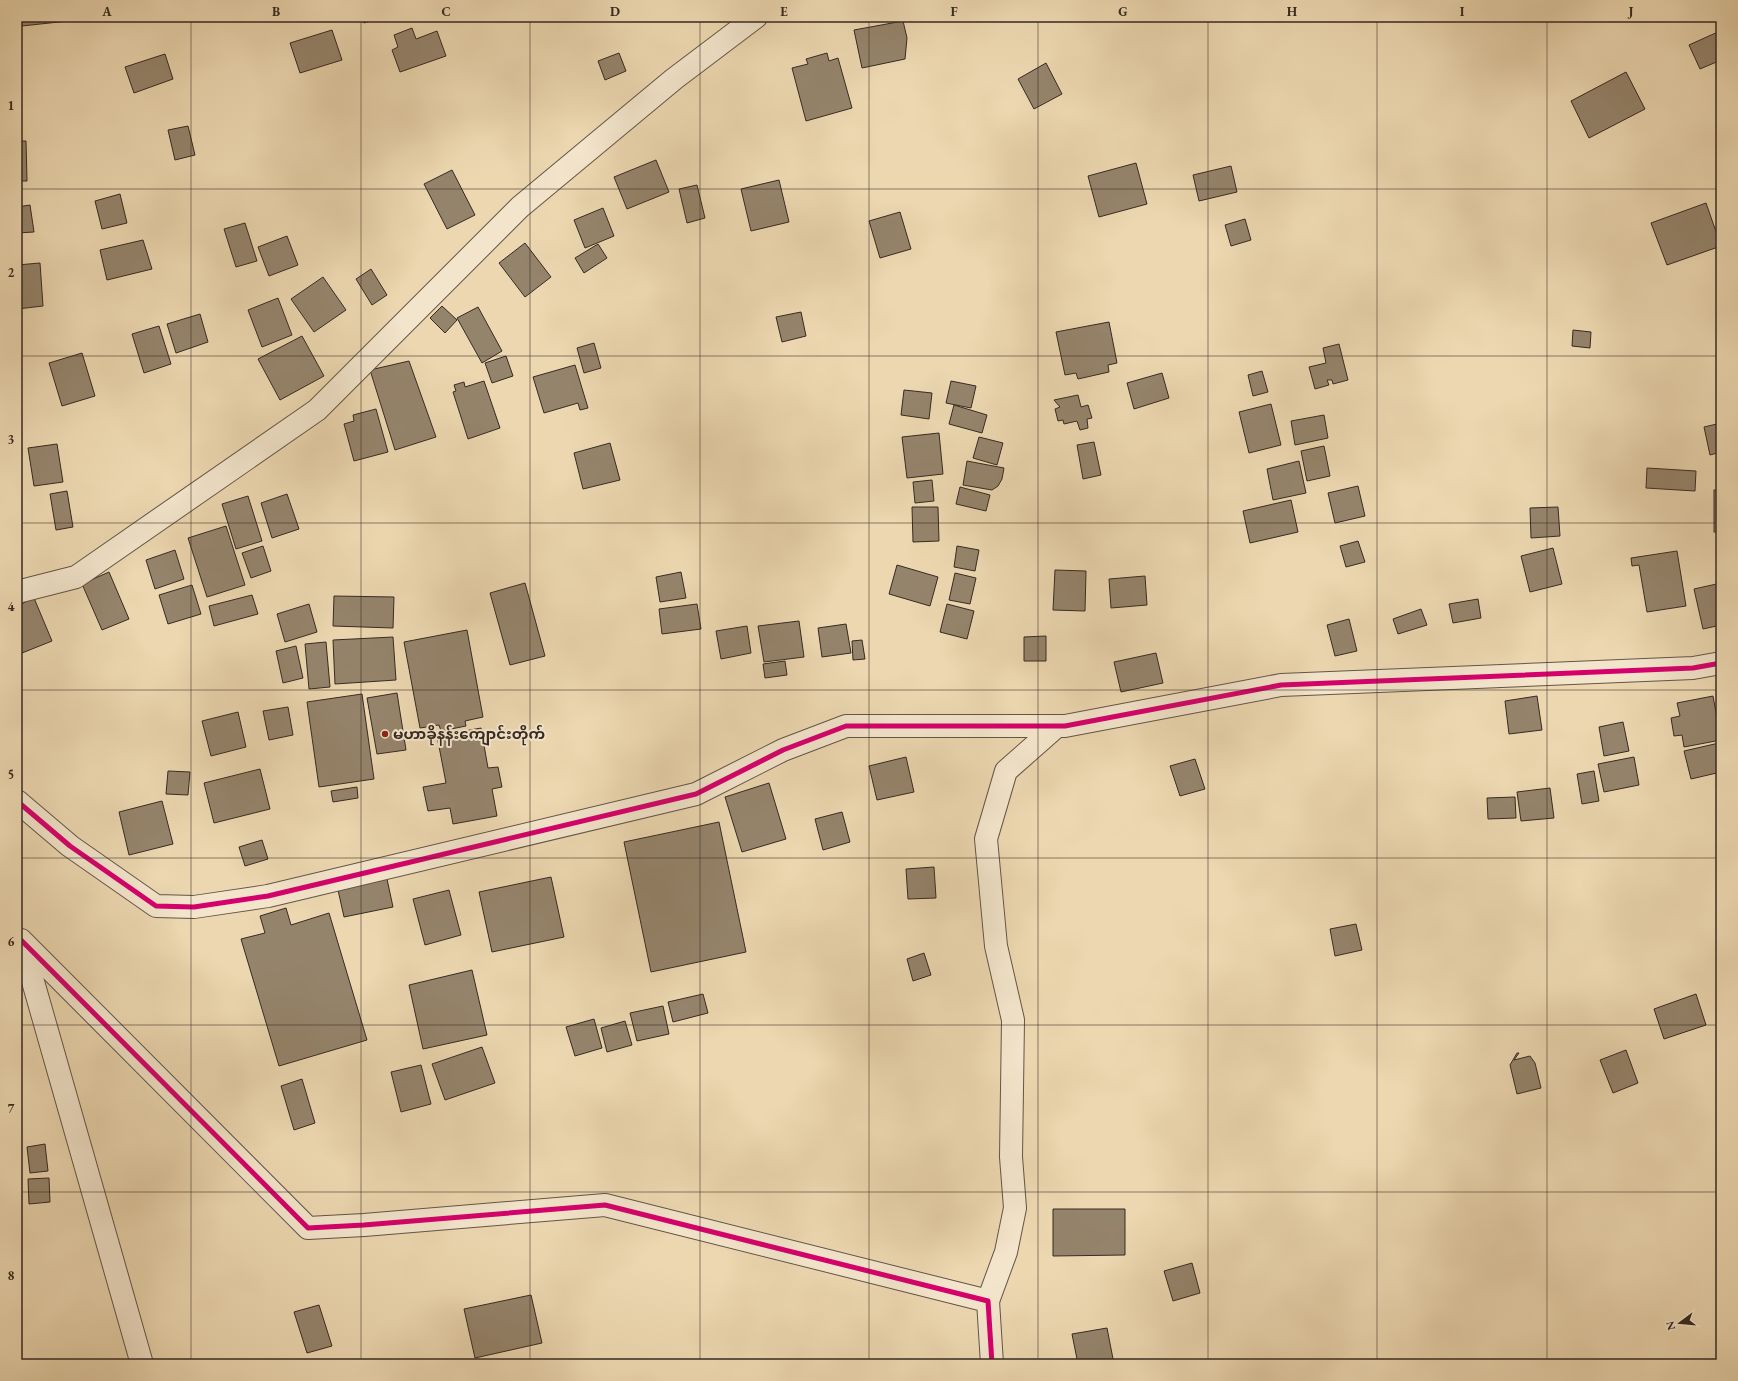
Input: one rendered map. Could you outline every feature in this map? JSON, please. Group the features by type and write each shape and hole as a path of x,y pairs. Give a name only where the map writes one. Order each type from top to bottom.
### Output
{"street":[{"path":"17,592 76,576 317,410 520,207 674,79 756,17"},
{"path":"17,800 70,846 156,906 194,907 268,896 696,794 783,750 846,726 1056,726 1281,685 1693,668 1721,663"},
{"path":"992,1364 988,1302 1006,1252 1014,1208 1010,1157 1013,1020 996,946 986,839 1006,771 1056,726"},
{"path":"19,937 308,1228 364,1225 605,1205 988,1302"},
{"path":"19,937 142,1364"}],"building":[{"path":"21,17 67,17 68,21 22,26"},
{"path":"361,17 381,17 364,23"},
{"path":"903,21 907,38 905,59 862,68 854,30"},
{"path":"412,28 416,39 437,31 446,56 400,72 392,50 398,47 394,35"},
{"path":"332,30 342,60 300,73 290,43"},
{"path":"1720,31 1721,60 1700,69 1689,45"},
{"path":"619,53 626,71 605,80 598,61"},
{"path":"827,53 829,61 838,58 852,108 806,121 792,68 808,64 806,59"},
{"path":"165,54 173,79 134,93 125,67"},
{"path":"1046,63 1062,94 1034,109 1018,79"},
{"path":"1626,72 1645,109 1589,138 1571,101"},
{"path":"188,126 195,155 175,160 168,130"},
{"path":"17,141 26,141 27,181 17,181"},
{"path":"656,160 669,192 627,209 614,177"},
{"path":"1136,163 1147,204 1099,217 1088,176"},
{"path":"1231,166 1237,192 1199,201 1193,175"},
{"path":"452,170 475,215 447,229 424,184"},
{"path":"779,180 789,222 751,231 741,189"},
{"path":"697,185 705,218 687,223 679,189"},
{"path":"120,194 127,223 102,229 95,201"},
{"path":"1706,203 1721,246 1667,265 1651,223"},
{"path":"30,205 34,232 17,233 17,207"},
{"path":"603,208 614,236 585,248 574,220"},
{"path":"900,212 911,249 880,258 869,221"},
{"path":"1245,219 1251,240 1231,246 1225,225"},
{"path":"245,223 257,261 236,267 224,229"},
{"path":"287,236 298,265 269,276 258,247"},
{"path":"143,240 152,269 107,280 100,250"},
{"path":"525,243 551,277 525,297 499,263"},
{"path":"598,244 607,258 584,273 575,258"},
{"path":"40,263 43,306 17,309 17,265"},
{"path":"371,269 387,295 372,305 356,279"},
{"path":"323,277 346,310 314,332 291,299"},
{"path":"278,298 292,335 262,347 248,310"},
{"path":"442,306 457,320 445,333 430,318"},
{"path":"478,307 502,351 482,363 457,318"},
{"path":"801,312 806,336 782,342 776,317"},
{"path":"200,314 208,342 176,353 167,324"},
{"path":"1109,322 1117,363 1108,365 1109,372 1078,379 1076,373 1065,375 1056,332"},
{"path":"159,326 171,364 144,373 132,334"},
{"path":"1573,330 1591,332 1590,348 1572,346"},
{"path":"302,336 324,376 280,400 258,359"},
{"path":"594,343 601,368 584,373 577,348"},
{"path":"1339,344 1348,380 1333,384 1332,380 1327,380 1329,385 1315,389 1309,367 1326,363 1323,348"},
{"path":"82,353 95,396 62,406 49,363"},
{"path":"506,356 513,376 492,383 485,363"},
{"path":"409,361 436,437 395,450 370,370"},
{"path":"575,365 588,408 580,410 578,403 544,413 533,377"},
{"path":"1262,371 1268,392 1253,396 1248,375"},
{"path":"1162,373 1169,398 1134,409 1127,383"},
{"path":"484,381 500,428 468,439 453,392 456,391 454,385 464,382 465,387"},
{"path":"951,381 976,386 971,408 946,403"},
{"path":"904,390 932,393 929,419 901,415"},
{"path":"1078,395 1081,407 1088,405 1092,418 1087,419 1088,428 1080,430 1077,421 1064,424 1063,420 1058,421 1055,409 1060,407 1054,400"},
{"path":"1271,404 1281,445 1249,453 1239,412"},
{"path":"954,405 987,415 982,433 949,424"},
{"path":"376,409 388,452 354,461 344,424 354,421 353,415"},
{"path":"1324,415 1328,438 1295,445 1291,421"},
{"path":"1721,423 1721,452 1710,455 1704,427"},
{"path":"939,433 943,474 907,478 902,437"},
{"path":"979,437 1003,443 997,465 973,458"},
{"path":"1094,442 1101,475 1083,479 1077,445"},
{"path":"610,443 620,480 583,489 574,453"},
{"path":"57,444 63,482 34,486 28,448"},
{"path":"1324,446 1330,476 1307,481 1301,451"},
{"path":"967,461 1004,468 1002,479 998,486 992,490 963,485"},
{"path":"1299,461 1306,493 1273,500 1267,469"},
{"path":"1647,468 1696,471 1695,491 1646,488"},
{"path":"932,480 934,501 915,503 913,482"},
{"path":"1358,486 1365,516 1335,523 1328,493"},
{"path":"960,487 990,495 986,511 956,504"},
{"path":"1714,490 1721,490 1721,532 1714,532"},
{"path":"67,491 73,527 56,530 50,494"},
{"path":"287,494 299,529 272,538 261,503"},
{"path":"248,496 262,541 236,549 222,504"},
{"path":"1291,500 1298,532 1250,543 1243,511"},
{"path":"912,507 938,507 939,541 913,542"},
{"path":"1558,507 1560,536 1531,538 1530,508"},
{"path":"226,526 245,585 207,597 188,538"},
{"path":"1358,541 1365,562 1346,567 1340,546"},
{"path":"263,546 271,571 251,578 242,553"},
{"path":"957,546 979,550 975,571 954,567"},
{"path":"1553,548 1562,584 1530,592 1521,556"},
{"path":"175,550 184,579 155,589 146,560"},
{"path":"1677,551 1686,606 1647,612 1639,565 1632,566 1631,558"},
{"path":"897,565 938,577 930,606 889,594"},
{"path":"1055,570 1086,571 1085,611 1053,610"},
{"path":"109,572 129,619 102,630 82,584"},
{"path":"681,572 686,598 660,602 656,577"},
{"path":"955,573 976,578 970,604 949,600"},
{"path":"1145,576 1147,605 1111,608 1109,579"},
{"path":"525,583 545,656 510,665 490,593"},
{"path":"1721,583 1721,625 1703,629 1694,589"},
{"path":"192,585 201,614 168,624 159,595"},
{"path":"252,595 258,614 214,626 209,606"},
{"path":"334,596 394,597 393,628 333,626"},
{"path":"34,598 52,641 17,655 17,606"},
{"path":"1478,599 1481,618 1453,623 1449,604"},
{"path":"309,604 317,632 285,642 277,614"},
{"path":"697,604 701,629 662,634 659,609"},
{"path":"947,604 974,611 967,639 940,632"},
{"path":"1421,609 1427,625 1398,634 1393,619"},
{"path":"1349,619 1357,651 1335,656 1327,625"},
{"path":"799,621 804,657 764,662 758,626"},
{"path":"846,624 851,653 822,657 818,628"},
{"path":"747,626 751,653 721,659 716,631"},
{"path":"467,630 483,717 465,721 466,726 441,731 439,725 420,728 404,642"},
{"path":"1046,636 1046,661 1024,661 1024,637"},
{"path":"393,637 396,680 335,684 333,640"},
{"path":"862,640 865,659 853,660 852,641"},
{"path":"326,642 330,687 309,689 305,644"},
{"path":"296,646 303,678 283,683 276,651"},
{"path":"1156,653 1163,683 1121,692 1114,662"},
{"path":"785,661 787,675 765,678 763,664"},
{"path":"397,693 406,750 377,754 367,698"},
{"path":"362,694 374,779 319,787 307,702"},
{"path":"1537,696 1542,730 1509,734 1505,701"},
{"path":"1713,696 1721,740 1684,747 1682,735 1674,736 1671,718 1680,716 1677,703"},
{"path":"288,707 293,735 269,740 263,711"},
{"path":"238,712 246,747 211,756 202,721"},
{"path":"1623,722 1629,751 1604,756 1599,727"},
{"path":"481,728 488,768 498,767 502,787 492,789 497,816 453,824 450,808 428,811 423,787 446,783 437,736"},
{"path":"1719,743 1721,752 1721,772 1691,779 1684,751"},
{"path":"906,757 914,792 877,800 869,766"},
{"path":"1634,757 1639,785 1604,792 1598,764"},
{"path":"1195,759 1205,789 1180,796 1170,766"},
{"path":"260,769 270,809 214,823 204,783"},
{"path":"168,771 190,772 188,795 166,794"},
{"path":"1594,771 1599,801 1582,804 1577,774"},
{"path":"769,783 786,839 742,852 725,797"},
{"path":"357,787 358,798 333,802 331,791"},
{"path":"1550,788 1554,818 1521,821 1517,792"},
{"path":"1515,797 1516,818 1488,819 1487,798"},
{"path":"162,801 173,844 129,855 119,812"},
{"path":"842,812 850,842 823,850 815,819"},
{"path":"719,822 746,952 651,972 624,842"},
{"path":"262,840 268,859 245,866 239,847"},
{"path":"934,867 936,898 908,899 906,869"},
{"path":"551,877 564,937 492,952 479,892"},
{"path":"387,879 393,907 344,917 338,890"},
{"path":"449,890 461,935 425,945 413,899"},
{"path":"286,908 291,925 329,913 367,1040 279,1066 241,939 265,933 260,916"},
{"path":"1356,924 1362,950 1335,956 1330,929"},
{"path":"924,953 931,975 913,981 907,959"},
{"path":"472,970 487,1035 423,1049 409,985"},
{"path":"703,994 708,1013 673,1022 668,1002"},
{"path":"1696,994 1706,1025 1664,1039 1654,1009"},
{"path":"663,1006 669,1034 637,1041 630,1013"},
{"path":"594,1019 602,1048 575,1056 566,1027"},
{"path":"625,1021 632,1045 607,1052 601,1028"},
{"path":"482,1047 495,1083 445,1100 432,1064"},
{"path":"1626,1050 1638,1083 1613,1093 1600,1060"},
{"path":"1517,1053 1519,1053 1514,1060 1530,1056 1535,1063 1541,1088 1517,1094 1510,1065"},
{"path":"421,1065 431,1104 401,1112 391,1072"},
{"path":"302,1079 315,1123 294,1130 281,1086"},
{"path":"45,1144 48,1171 30,1173 27,1147"},
{"path":"49,1178 50,1202 29,1204 28,1179"},
{"path":"1053,1209 1125,1209 1125,1255 1053,1256"},
{"path":"1192,1263 1200,1293 1173,1301 1164,1271"},
{"path":"531,1295 542,1343 475,1358 464,1309"},
{"path":"319,1305 332,1346 307,1353 294,1312"},
{"path":"1107,1328 1114,1364 1078,1364 1072,1334"}],"cycle path":[{"path":"17,801 70,846 156,906 194,907 268,896 696,794 783,750 846,726 1065,726 1281,685 1693,668 1721,663"},
{"path":"21,940 308,1228 364,1225 605,1205 988,1301 992,1364"}],"place":[{"name":"မဟာခိုနန်းကျောင်းတိုက်","path":"385,734"}]}
